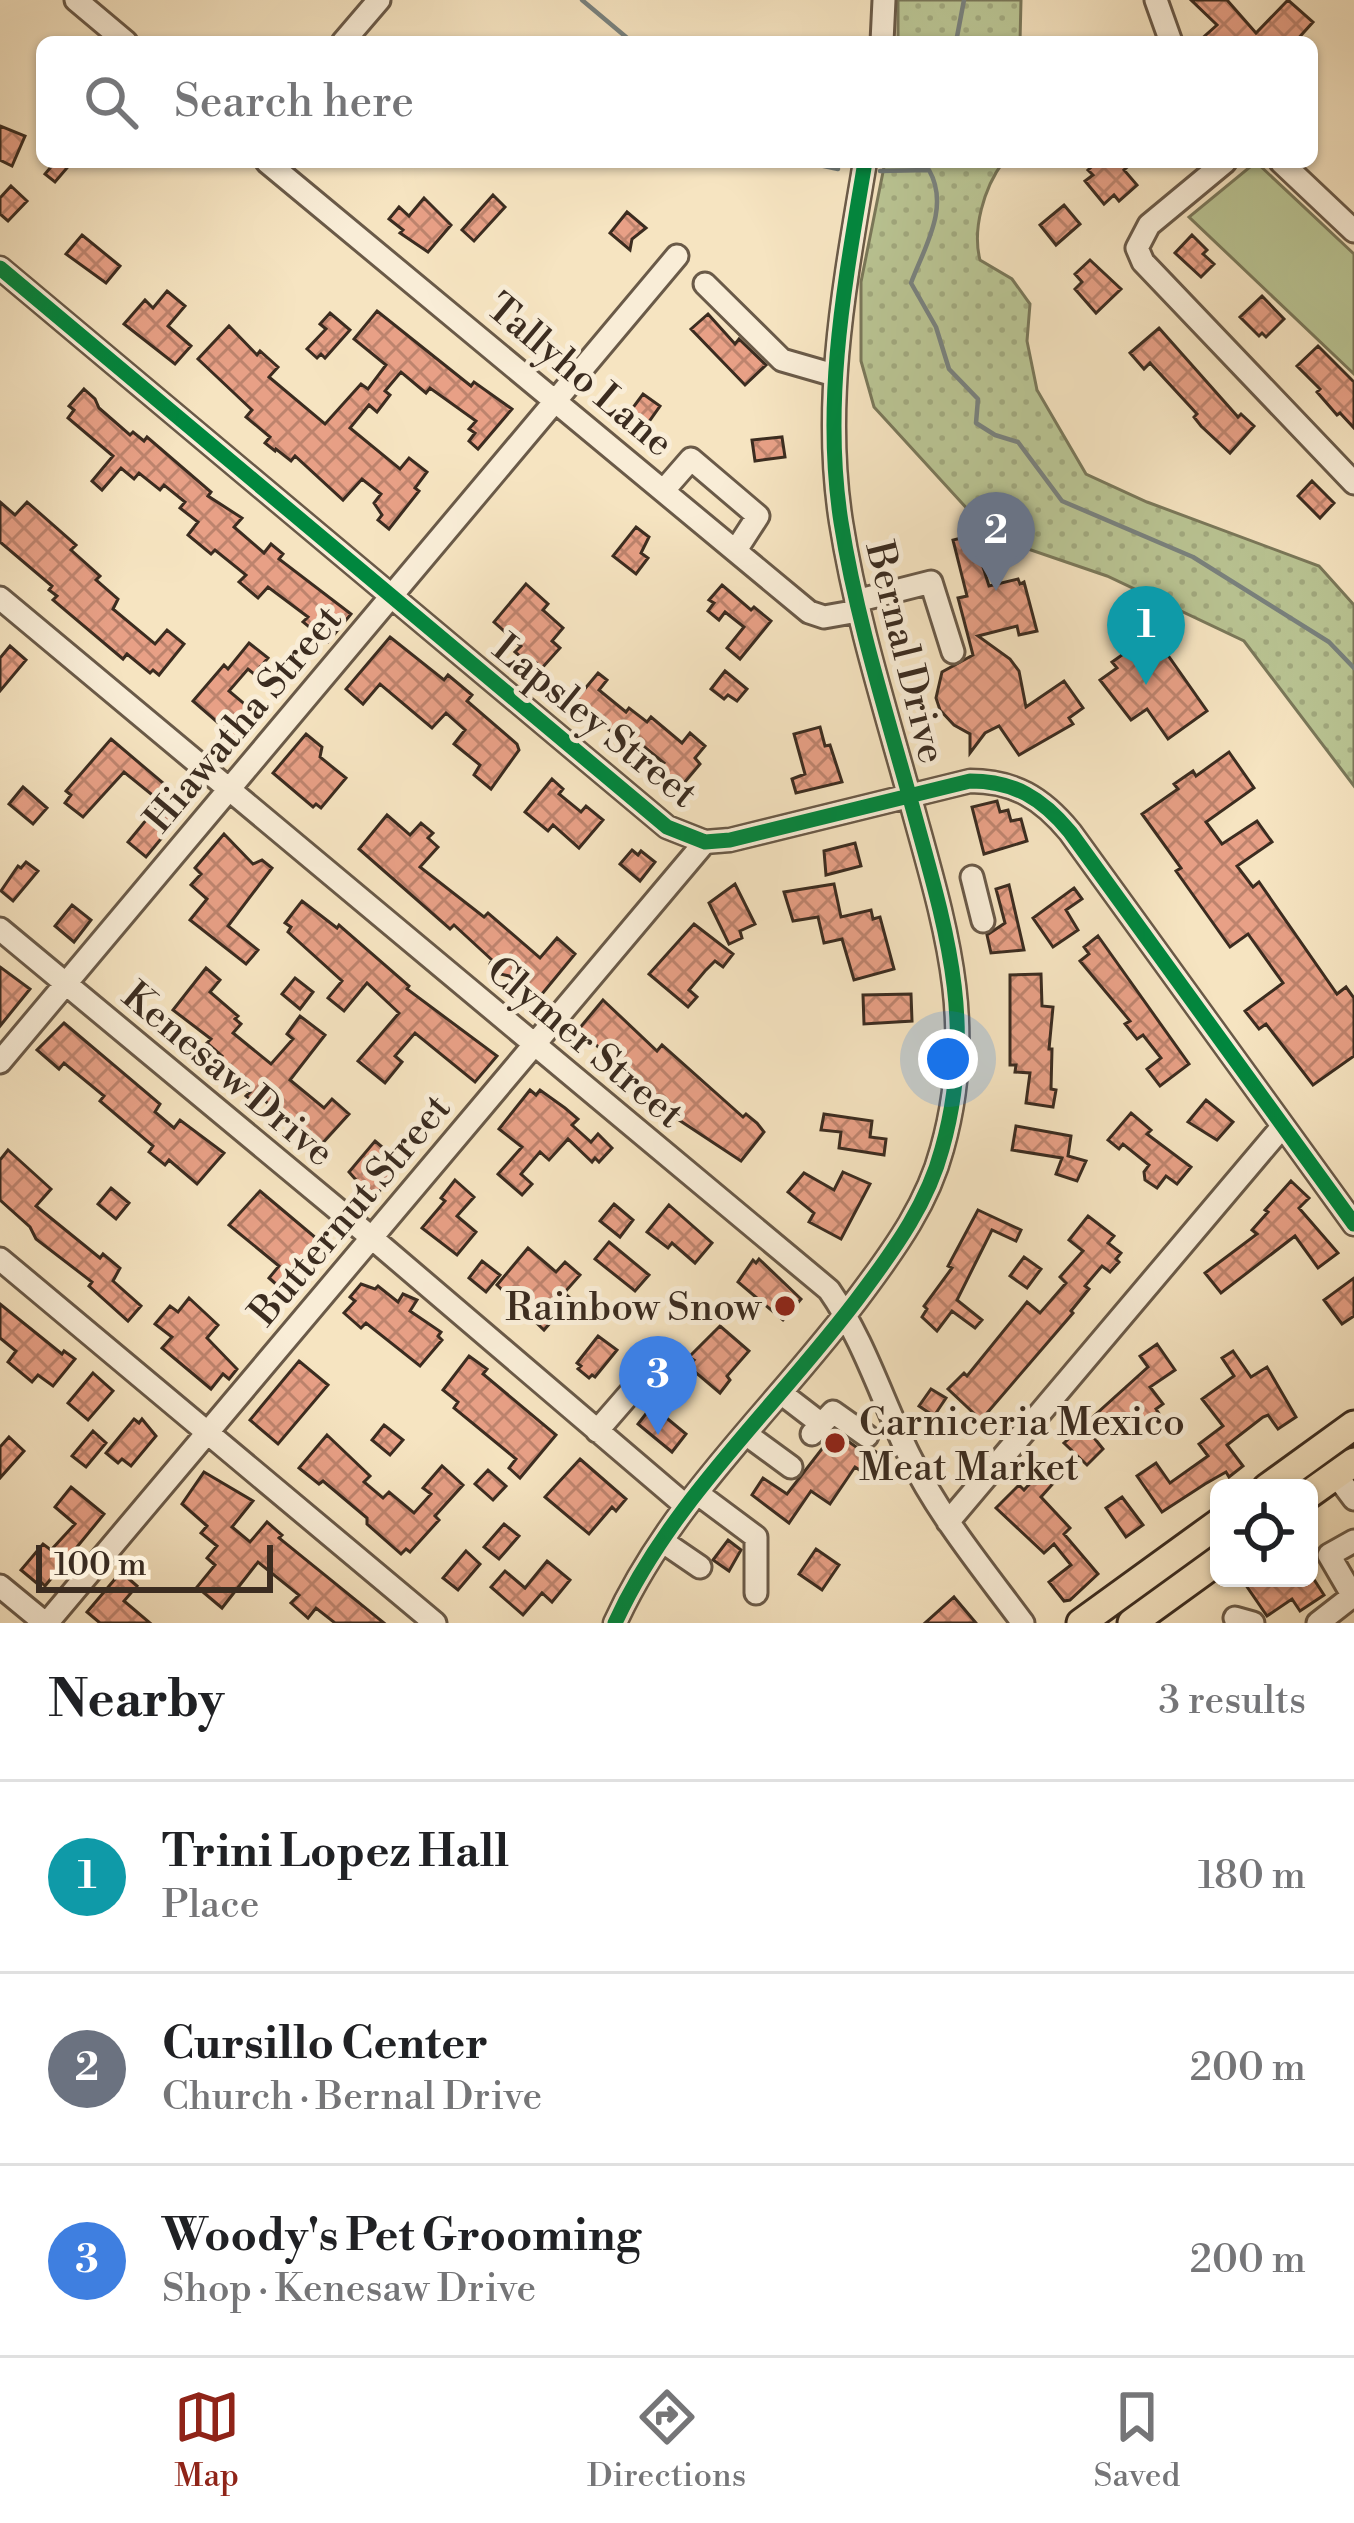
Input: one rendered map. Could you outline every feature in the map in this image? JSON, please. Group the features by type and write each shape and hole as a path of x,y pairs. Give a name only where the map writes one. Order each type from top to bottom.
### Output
{"main road":[{"path":"1279,1479 1354,1425"},
{"path":"1318,1488 1345,1468"},
{"path":"1081,1623 1210,1530"},
{"path":"1147,1619 1210,1567"}],"street":[{"path":"76,0 118,36"},
{"path":"348,36 379,0"},
{"path":"882,36 884,0"},
{"path":"1156,0 1169,36"},
{"name":"Tallyho Lane","path":"275,168 809,612 824,616 931,582 953,652"},
{"name":"Bernal Drive","path":"615,1623 635,1579 692,1499 846,1314 903,1237 941,1154 957,1069 954,969 857,606 833,448 834,375 864,168"},
{"path":"1218,168 1149,225 1138,248 1143,262 1354,483"},
{"path":"1287,168 1354,231"},
{"name":"Hiawatha Street","path":"0,1062 677,256"},
{"name":"Lapsley Street","path":"0,268 668,827 705,842 730,840 970,781 997,781 1039,800 1070,832 1354,1224"},
{"path":"705,284 782,360 834,375"},
{"path":"664,490 691,459 758,516 736,550"},
{"name":"Clymer Street","path":"0,598 829,1290 846,1314 911,1459 948,1522 1023,1623"},
{"name":"Butternut Street","path":"46,1623 705,842"},
{"path":"943,918 981,913 972,877"},
{"name":"Kenesaw Drive","path":"0,928 597,1431 692,1499 756,1537 756,1593"},
{"path":"948,1522 1282,1127"},
{"path":"0,1259 435,1623"},
{"path":"597,1431 630,1393"},
{"path":"781,1393 816,1428 833,1412 867,1436"},
{"path":"847,1421 883,1397"},
{"path":"746,1434 791,1467"},
{"path":"1345,1468 1354,1499"},
{"path":"662,1541 700,1567"},
{"path":"1318,1623 1354,1596 1329,1555 1354,1541"},
{"path":"0,1586 46,1623"},
{"path":"1131,1587 1147,1619"}],"green space":[{"path":"898,0 1021,0 1020,36 898,36"},
{"path":"884,168 999,168 981,209 980,260 1012,279 1030,304 1027,341 1037,390 1086,474 1147,502 1319,566 1354,605 1354,786 1244,641 1107,576 993,537 874,407 861,361 861,282"},
{"path":"1249,168 1262,168 1354,254 1354,374 1189,217"}],"building":[{"path":"1191,0 1227,0 1256,33 1288,0 1313,22 1300,36 1205,36 1217,25"},
{"path":"0,126 25,136 12,166 0,160"},
{"path":"50,168 67,168 55,182 45,174"},
{"path":"1126,168 1137,185 1119,201 1114,195 1104,204 1085,181 1093,175 1088,170"},
{"path":"11,186 27,201 8,221 0,214 0,198"},
{"path":"493,195 505,207 474,241 462,230"},
{"path":"424,198 451,225 428,252 389,219 399,207 409,216"},
{"path":"1064,205 1080,224 1056,245 1040,225"},
{"path":"627,212 646,228 632,239 630,250 610,233"},
{"path":"82,235 120,266 106,283 66,254"},
{"path":"1192,235 1214,264 1201,277 1175,253"},
{"path":"1090,260 1121,289 1096,313 1075,289 1082,282 1075,274"},
{"path":"167,291 185,306 168,326 191,346 175,364 124,324 145,300 153,308"},
{"path":"1262,296 1284,319 1266,337 1240,317"},
{"path":"377,311 471,386 474,382 512,409 478,449 469,441 475,433 469,429 476,421 430,388 426,393 401,372 385,391 390,395 377,412 369,405 350,428 400,469 409,458 427,472 415,488 419,491 389,529 378,520 382,515 374,503 381,494 362,479 343,500 295,456 291,461 275,451 265,443 270,437 246,417 252,410 198,359 229,326 257,355 260,351 278,367 269,377 325,424 361,384 368,389 386,365 354,339"},
{"path":"330,313 350,330 325,358 321,354 317,358 307,349 326,329 320,324"},
{"path":"708,314 735,344 739,339 766,365 745,385 691,329"},
{"path":"1159,328 1238,417 1241,414 1254,426 1230,453 1201,426 1194,417 1197,414 1150,363 1144,369 1130,353"},
{"path":"1318,346 1354,382 1354,428 1337,415 1297,366"},
{"path":"84,389 130,435 133,432 144,441 147,437 211,492 208,496 242,518 234,527 264,553 271,544 283,554 279,559 351,614 328,642 303,622 308,617 268,587 258,598 239,582 246,575 188,535 198,522 180,508 185,502 164,485 160,490 139,473 134,479 121,468 102,490 92,481 113,456 68,418 74,410 69,406"},
{"path":"643,394 660,406 643,430 626,417"},
{"path":"782,437 785,457 755,461 752,440"},
{"path":"1312,481 1334,503 1320,518 1298,496"},
{"path":"0,502 15,515 27,502 76,545 71,550 118,599 113,609 155,644 167,630 184,644 159,675 127,654 123,659 53,600 57,596 49,590 52,586 0,542"},
{"path":"636,527 649,537 641,553 648,558 636,574 613,556"},
{"path":"973,535 989,586 1018,579 1024,582 1037,631 1019,635 1017,626 978,636 1019,671 1026,707 1064,681 1083,708 1069,718 1073,724 1019,755 999,726 985,733 970,753 970,734 954,725 936,698 942,672 973,655 958,598 967,596 953,540"},
{"path":"526,584 548,604 543,610 563,628 552,641 560,648 542,668 515,652 521,646 494,622"},
{"path":"722,585 771,621 740,659 727,648 744,627 725,612 719,620 708,611 714,603 709,600"},
{"path":"390,637 444,680 448,675 472,695 467,701 517,744 519,750 491,789 474,775 480,765 454,744 465,730 446,713 432,728 380,684 363,704 346,689"},
{"path":"1146,638 1153,648 1160,644 1207,711 1168,739 1147,709 1131,720 1100,680 1117,668 1112,662"},
{"path":"249,643 268,658 254,674 248,669 229,691 260,717 239,741 193,701"},
{"path":"10,646 26,660 0,691 0,658"},
{"path":"725,671 747,689 737,701 728,695 724,699 711,689"},
{"path":"598,673 607,680 599,690 626,712 629,708 647,722 651,717 682,743 690,733 705,746 695,758 700,764 679,789 656,772 664,763 625,731 620,738 573,703"},
{"path":"820,727 842,782 796,793 792,779 805,774 794,734"},
{"path":"306,734 322,747 320,757 346,778 321,808 313,807 273,773"},
{"path":"111,739 189,805 146,857 128,842 161,802 124,772 83,817 65,803 71,795 66,791"},
{"path":"1229,752 1254,788 1206,822 1222,844 1257,821 1272,842 1237,866 1253,887 1259,882 1337,994 1346,987 1354,998 1354,1056 1313,1085 1266,1024 1259,1029 1245,1011 1283,983 1248,934 1230,947 1142,814 1178,789 1174,784 1193,771 1196,776"},
{"path":"552,779 563,789 559,794 581,812 586,806 603,820 579,848 553,825 548,831 525,812"},
{"path":"23,787 47,808 33,824 9,804"},
{"path":"997,801 1000,812 1008,810 1011,821 1021,819 1027,841 984,854 972,807"},
{"path":"387,815 410,835 421,823 433,833 428,838 438,847 420,867 484,917 488,913 540,958 557,938 575,954 537,1000 500,974 490,964 492,960 454,925 450,929 359,849"},
{"path":"224,834 253,864 262,860 272,868 228,926 258,950 246,964 190,920 207,899 191,885 201,874 195,868"},
{"path":"855,843 861,866 826,875 824,851"},
{"path":"632,850 655,862 640,881 620,864"},
{"path":"26,862 38,871 13,901 1,891"},
{"path":"735,884 755,924 729,944 709,903"},
{"path":"834,884 841,917 871,910 873,919 880,917 894,969 854,980 842,939 824,943 818,917 793,921 784,892"},
{"path":"1009,885 1024,950 991,953 987,935 1005,923 996,889"},
{"path":"1074,888 1082,899 1066,910 1078,930 1053,947 1033,918"},
{"path":"302,901 337,928 339,925 407,989 497,1056 475,1082 415,1033 395,1056 402,1062 385,1083 358,1061 399,1013 367,983 344,1011 328,998 342,981 288,932 291,927 285,923"},
{"path":"72,905 91,920 74,942 55,926"},
{"path":"694,924 733,954 723,967 715,961 705,971 689,990 697,997 688,1007 649,974"},
{"path":"1098,936 1189,1064 1160,1086 1147,1069 1161,1058 1143,1035 1137,1039 1125,1024 1130,1021 1080,961 1089,954 1084,947"},
{"path":"0,967 30,989 0,1026"},
{"path":"206,968 220,980 210,992 238,1016 235,1019 241,1024 233,1033 271,1064 293,1039 287,1034 300,1016 325,1035 290,1080 324,1108 332,1099 349,1114 320,1146 264,1100 258,1106 246,1096 250,1092 216,1064 222,1056 207,1043 211,1039 173,1010"},
{"path":"1041,974 1042,1006 1053,1007 1049,1049 1051,1089 1056,1090 1053,1107 1026,1103 1030,1073 1015,1072 1016,1065 1010,1065 1010,975"},
{"path":"295,978 313,992 300,1009 282,994"},
{"path":"911,994 912,1021 864,1024 863,995"},
{"path":"603,1000 657,1051 662,1045 743,1117 746,1114 757,1123 764,1132 741,1161 676,1118 660,1105 663,1101 578,1030"},
{"path":"64,1023 160,1104 155,1112 174,1128 180,1120 224,1153 197,1184 169,1160 165,1165 149,1152 153,1146 100,1101 104,1096 64,1063 59,1069 37,1050"},
{"path":"530,1090 536,1095 540,1090 578,1119 572,1125 591,1142 598,1134 612,1148 599,1162 595,1158 592,1162 568,1139 549,1160 540,1152 521,1174 532,1184 522,1195 498,1174 522,1147 499,1129"},
{"path":"1206,1100 1233,1122 1217,1140 1188,1122"},
{"path":"1131,1113 1151,1130 1147,1134 1191,1167 1177,1184 1166,1176 1157,1188 1145,1180 1149,1165 1123,1144 1119,1149 1108,1140"},
{"path":"824,1114 872,1121 870,1137 886,1139 884,1155 839,1148 841,1132 821,1130"},
{"path":"1016,1126 1071,1136 1068,1156 1086,1161 1077,1181 1056,1174 1062,1158 1012,1150"},
{"path":"375,1141 402,1164 373,1199 349,1172"},
{"path":"8,1150 51,1189 36,1206 100,1258 103,1254 120,1268 113,1281 141,1306 128,1321 89,1286 92,1282 36,1239 30,1227 0,1200 0,1160"},
{"path":"843,1172 870,1184 841,1239 809,1222 814,1213 788,1192 804,1173 834,1190"},
{"path":"455,1180 474,1197 457,1216 476,1232 457,1255 422,1228 445,1201 441,1198"},
{"path":"1291,1181 1309,1198 1299,1208 1338,1253 1318,1268 1295,1236 1221,1293 1205,1273 1257,1234 1252,1230"},
{"path":"111,1188 129,1203 116,1219 98,1204"},
{"path":"260,1191 329,1249 298,1285 293,1280 284,1291 269,1278 279,1266 229,1225"},
{"path":"614,1204 633,1220 620,1237 600,1221"},
{"path":"669,1205 712,1243 695,1263 672,1243 668,1248 647,1232"},
{"path":"978,1210 1021,1230 1016,1241 992,1230 957,1300 982,1320 975,1328 952,1311 937,1331 922,1317 924,1306 952,1268 948,1266"},
{"path":"1088,1216 1114,1236 1108,1243 1121,1253 1119,1262 1110,1272 1102,1266 1085,1286 1089,1289 1073,1313 981,1420 948,1389 964,1373 967,1376 1027,1302 1040,1313 1066,1283 1060,1277 1083,1251 1069,1240"},
{"path":"609,1242 649,1275 635,1291 595,1259"},
{"path":"528,1248 556,1272 565,1262 580,1275 564,1293 571,1299 544,1330 497,1285"},
{"path":"1024,1257 1041,1269 1027,1288 1010,1276"},
{"path":"759,1259 801,1299 783,1320 738,1282 753,1260"},
{"path":"482,1261 500,1275 486,1292 469,1278"},
{"path":"1354,1278 1354,1316 1342,1324 1324,1300"},
{"path":"361,1284 378,1286 398,1302 403,1294 417,1300 410,1311 441,1332 442,1340 420,1366 366,1323 361,1328 344,1313"},
{"path":"189,1298 218,1325 207,1338 237,1369 229,1379 223,1374 211,1389 162,1348 172,1337 155,1324 170,1306 178,1312"},
{"path":"0,1304 62,1354 75,1359 53,1386 38,1375 32,1382 8,1362 16,1351 0,1338"},
{"path":"720,1326 749,1351 727,1376 730,1380 720,1393 688,1366 694,1360 689,1357"},
{"path":"598,1336 617,1350 589,1378 577,1363"},
{"path":"1157,1344 1175,1370 1150,1387 1163,1404 1156,1409 1160,1415 1147,1424 1136,1410 1095,1439 1103,1449 1087,1465 1064,1443 1148,1367 1140,1356"},
{"path":"1233,1351 1251,1377 1267,1367 1296,1417 1278,1429 1268,1415 1263,1417 1227,1445 1243,1466 1229,1477 1226,1472 1210,1479 1162,1512 1137,1476 1156,1463 1170,1483 1208,1456 1199,1444 1223,1426 1202,1399 1234,1376 1222,1358"},
{"path":"469,1356 487,1369 483,1374 556,1435 520,1478 509,1468 516,1459 454,1408 458,1402 443,1390"},
{"path":"299,1361 328,1385 278,1444 250,1420"},
{"path":"93,1373 113,1391 88,1420 68,1403"},
{"path":"931,1389 946,1398 934,1416 919,1406"},
{"path":"652,1406 686,1434 672,1452 638,1424"},
{"path":"134,1419 139,1423 142,1419 156,1436 131,1466 106,1453"},
{"path":"384,1425 403,1440 390,1455 372,1440"},
{"path":"93,1431 106,1443 86,1467 72,1456"},
{"path":"835,1432 859,1449 884,1457 870,1477 855,1467 830,1504 811,1491 789,1523 752,1495 763,1478 787,1494"},
{"path":"327,1435 370,1476 364,1482 383,1498 389,1492 414,1513 431,1494 423,1488 442,1466 463,1485 435,1516 439,1520 410,1552 406,1549 401,1554 367,1524 367,1518 323,1481 319,1484 299,1468"},
{"path":"9,1437 24,1451 0,1478 0,1447"},
{"path":"580,1459 626,1499 616,1511 612,1507 589,1534 545,1497"},
{"path":"1045,1467 1058,1478 1041,1497 1070,1528 1064,1534 1098,1574 1064,1601 1049,1582 1071,1565 1054,1544 1044,1553 996,1508 1019,1485 1024,1490"},
{"path":"488,1470 506,1486 493,1500 475,1484"},
{"path":"204,1472 253,1501 232,1527 250,1542 267,1522 282,1535 279,1538 384,1623 335,1623 316,1608 308,1618 291,1603 299,1595 258,1562 222,1608 197,1587 215,1565 207,1558 217,1546 201,1533 207,1526 182,1504"},
{"path":"71,1487 104,1514 45,1586 39,1585 21,1570 43,1544 51,1550 75,1524 55,1507"},
{"path":"1122,1497 1143,1525 1126,1537 1106,1508"},
{"path":"504,1524 519,1536 499,1559 484,1547"},
{"path":"728,1540 741,1550 729,1571 713,1560"},
{"path":"816,1549 839,1565 822,1590 799,1574"},
{"path":"466,1551 480,1564 458,1590 443,1578"},
{"path":"547,1561 570,1580 552,1602 542,1593 523,1615 491,1587 505,1571 525,1588"},
{"path":"121,1572 137,1586 124,1601 150,1623 100,1623 87,1612"},
{"path":"1318,1586 1324,1595 1300,1611 1292,1599 1267,1616 1247,1587"},
{"path":"954,1597 976,1623 925,1623"}],"waterway":[{"path":"582,0 625,36"},
{"path":"957,36 964,0"},
{"path":"833,168 838,169"},
{"path":"880,171 929,170 935,184 933,226 911,283 936,327 949,369 978,399 976,423 1018,442 1062,501 1193,557 1329,642 1354,668"}],"cycle path":[{"path":"615,1623 639,1577 698,1491 832,1331 899,1240 936,1169 952,1105 957,1022 947,943 856,597 836,476 838,341 864,168"},
{"path":"0,268 667,827 705,842 730,840 970,781 1014,788 1038,801 1070,832 1354,1224"}],"place":[{"name":"Cursillo Center","path":"996,591"},
{"name":"Trini Lopez Hall","path":"1146,685"},
{"name":"Rainbow Snow","path":"785,1306"},
{"name":"Woody's Pet Grooming","path":"658,1435"},
{"name":"Carniceria Mexico Meat Market","path":"835,1443"}]}
